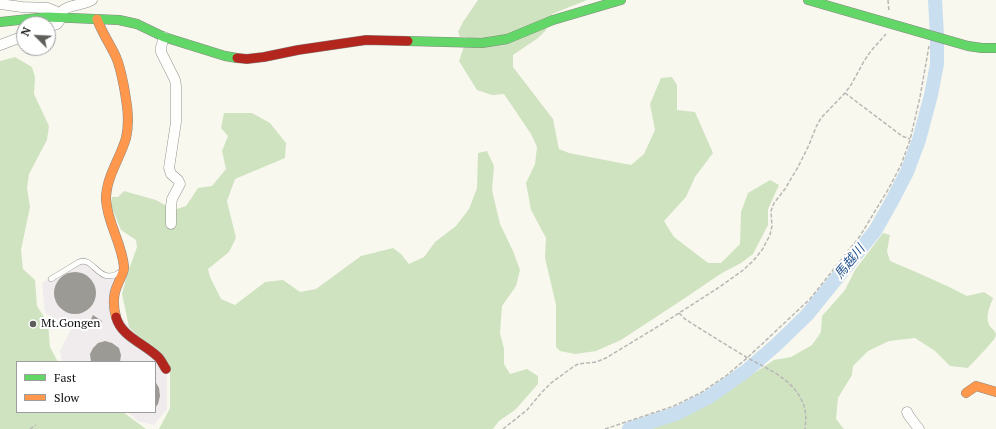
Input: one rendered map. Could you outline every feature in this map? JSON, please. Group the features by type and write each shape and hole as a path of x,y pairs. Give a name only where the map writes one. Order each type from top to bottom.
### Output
{"street":[{"path":"56,24 62,10 70,6 92,0"},
{"path":"0,22 60,16 97,20 119,20 137,24 164,37 225,56 247,59 366,40 482,43 507,38 553,20 621,0"},
{"path":"808,0 968,46 996,48"},
{"path":"0,4 48,8 55,11 60,16"},
{"path":"97,20 99,27 116,58 121,72 128,116 128,127 125,140 122,151 109,180 106,199 122,256 124,270 113,300 116,316 118,322 128,334 157,356 166,369"},
{"path":"164,37 161,52 175,80 176,86 176,122 169,168 171,174 180,184 172,199 171,224"},
{"path":"0,45 16,39"},
{"path":"966,393 976,386 996,392"},
{"path":"907,412 919,429"}],"lane":[{"path":"51,279 82,261 86,261 103,275 108,276 117,274 124,270"}],"path":[{"path":"503,429 527,410 551,383 578,364 596,362 606,358 718,288 753,261 762,250 770,235 774,203 785,189 798,167 821,118 845,93 864,61 890,28 891,24 888,0"},
{"path":"605,429 674,406 702,392 727,375 747,358 810,299 860,236 901,165 910,140 932,36"},
{"path":"845,93 902,136 910,140"},
{"path":"679,312 685,319 747,358 780,376 794,388 801,398 806,411 805,429"},
{"path":"30,429 36,425"}],"shaded area":[{"path":"84,257 107,274 113,273 119,268 110,303 167,372 167,409 154,425 138,421 128,413 156,413 156,361 62,361 60,351 72,327 45,313 42,283 80,258"}],"green space":[{"path":"478,0 587,0 552,14 546,30 538,38 513,55 513,67 553,119 559,149 569,153 631,165 644,154 655,130 650,104 661,78 672,77 677,85 677,110 695,112 713,153 695,177 686,197 664,221 674,237 708,263 721,263 740,244 741,212 748,193 770,180 779,185 768,209 768,225 753,254 621,340 596,351 575,354 560,351 556,347 556,305 545,258 546,238 531,210 526,183 535,164 537,147 531,134 504,94 492,95 477,90 459,61 467,37 460,37 458,32"},
{"path":"15,57 32,67 35,77 34,94 49,126 47,140 29,174 27,188 30,207 21,250 23,269 35,280 37,306 48,323 50,347 57,361 16,361 16,413 124,413 146,429 0,429 0,61"},
{"path":"224,113 252,113 270,123 286,143 285,158 235,179 227,201 236,238 229,252 208,269 210,277 221,299 235,305 265,282 283,280 300,292 316,289 361,256 393,248 401,254 409,264 424,257 435,242 456,226 469,209 477,188 478,153 487,151 494,166 492,190 500,224 520,270 516,286 502,306 500,333 504,349 504,364 510,374 527,369 538,376 538,384 515,410 499,421 493,429 159,429 170,408 170,370 129,327 122,294 137,247 136,240 121,230 111,205 112,197 118,197 124,191 156,200 174,210 186,206 198,188 212,186 226,169 222,151 228,136 221,128"},
{"path":"883,233 890,235 887,251 890,261 967,296 984,292 993,298 988,311 988,321 989,325 996,334 995,338 968,368 950,366 935,351 915,338 889,341 868,351 853,366 852,375 838,398 836,419 844,429 644,429 670,421 694,411 774,360 791,357 812,345 821,332 822,316 845,290 855,270"}],"building":[{"path":"75,272 90,278 96,293 90,308 75,314 60,308 54,293 60,278"},
{"path":"93,315 102,321 98,328 89,323"},
{"path":"105,341 112,343 119,348 121,355 120,361 91,361 90,354 98,343"},
{"path":"156,383 159,388 160,396 156,407"}],"waterway":[{"name":"馬越川","path":"629,429 678,413 709,397 746,371 807,315 875,231 907,172 919,140 931,95 937,64 935,0"}],"traffic: fast":[{"path":"408,41 482,43 507,39 553,20 621,0"},
{"path":"808,0 968,46 996,48"},
{"path":"0,22 47,17 119,20 137,24 164,37 225,56 237,58"}],"traffic: slow":[{"path":"97,19 119,64 128,112 126,138 108,183 106,199 109,216 123,258 124,267 114,296 114,309 116,317"},
{"path":"966,393 976,386 996,392"}],"traffic: jam":[{"path":"237,58 247,59 264,57 298,50 366,40 408,41"},
{"path":"116,317 119,324 127,334 158,357 166,369"}],"place":[{"name":"Mt.Gongen","path":"33,324"}]}
